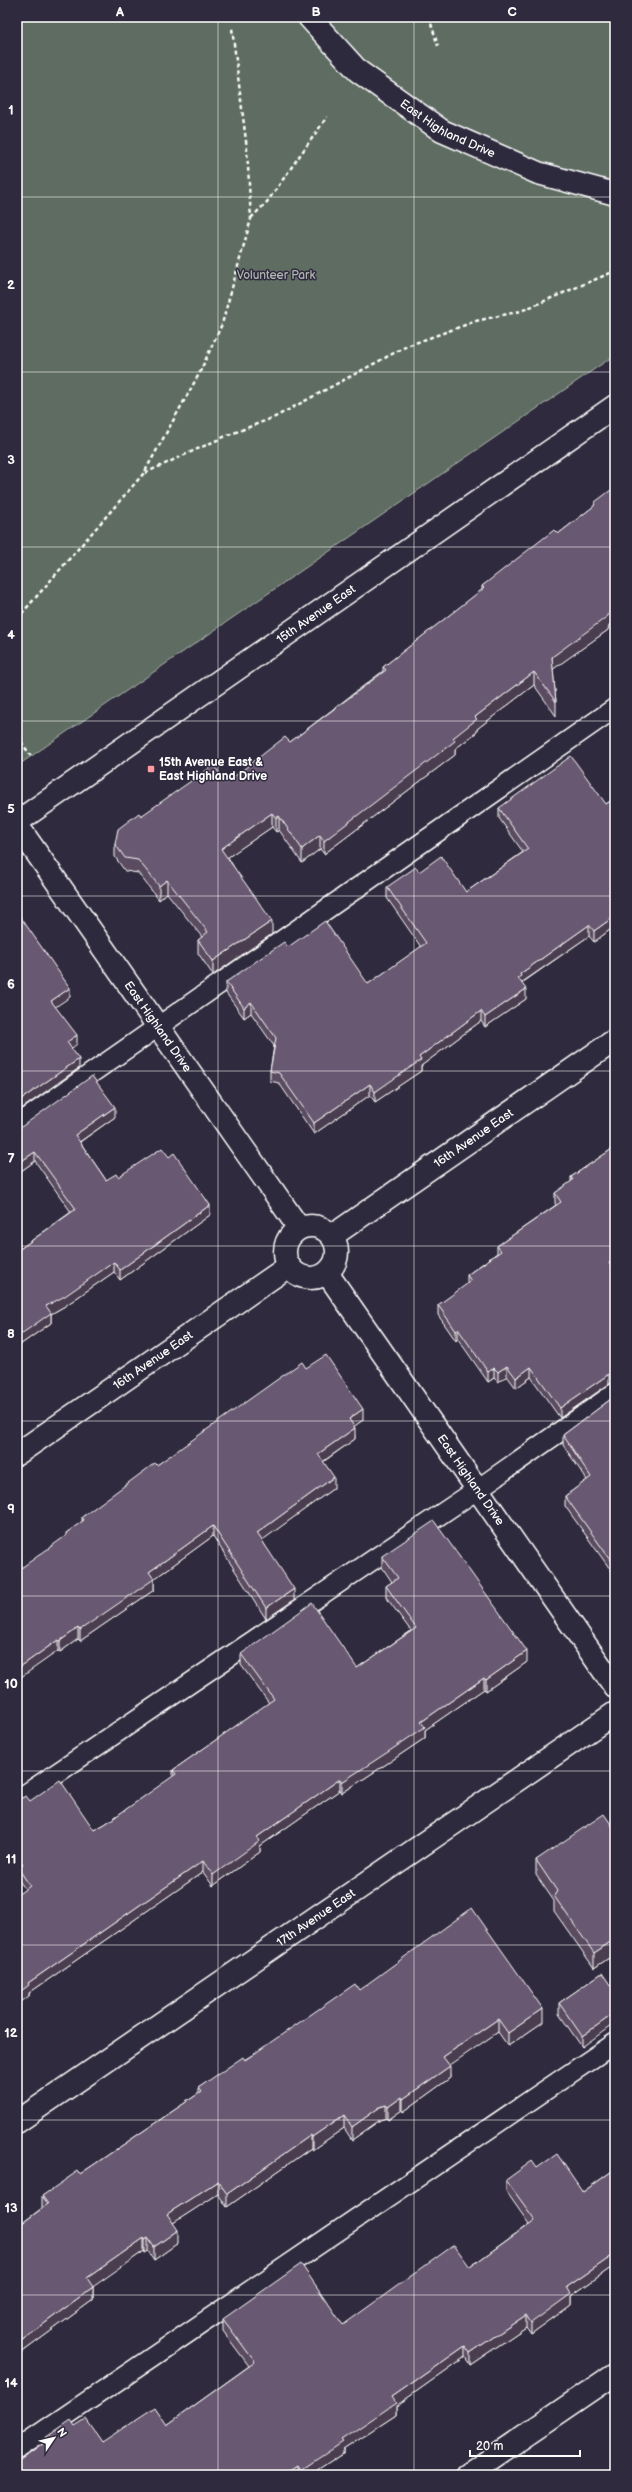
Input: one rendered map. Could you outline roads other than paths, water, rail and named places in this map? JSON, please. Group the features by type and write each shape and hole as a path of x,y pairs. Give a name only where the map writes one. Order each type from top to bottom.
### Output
{"street":[{"name":"East Highland Drive","path":"309,17 358,71 442,130 538,173 615,194"},
{"name":"15th Avenue East","path":"17,822 615,406"},
{"name":"East Highland Drive","path":"17,825 299,1228"},
{"name":"16th Avenue East","path":"332,1236 615,1040"},
{"path":"313,1225 321,1227 332,1236 337,1246 338,1255 335,1263 327,1273 315,1278 307,1278 298,1275 289,1266 284,1254 286,1244 290,1236 299,1228 313,1225"},
{"name":"16th Avenue East","path":"17,1454 289,1266"},
{"name":"East Highland Drive","path":"327,1273 615,1686"},
{"name":"17th Avenue East","path":"17,2122 615,1713"},
{"path":"467,2475 615,2374"}],"lane":[{"path":"17,1124 158,1028 615,708"},
{"path":"17,1800 478,1489 615,1392"},
{"path":"17,2449 615,2043"}],"place":[{"name":"15th Avenue East & East Highland Drive","path":"151,769"}],"park label":[{"name":"Volunteer Park","path":"276,275"}]}
